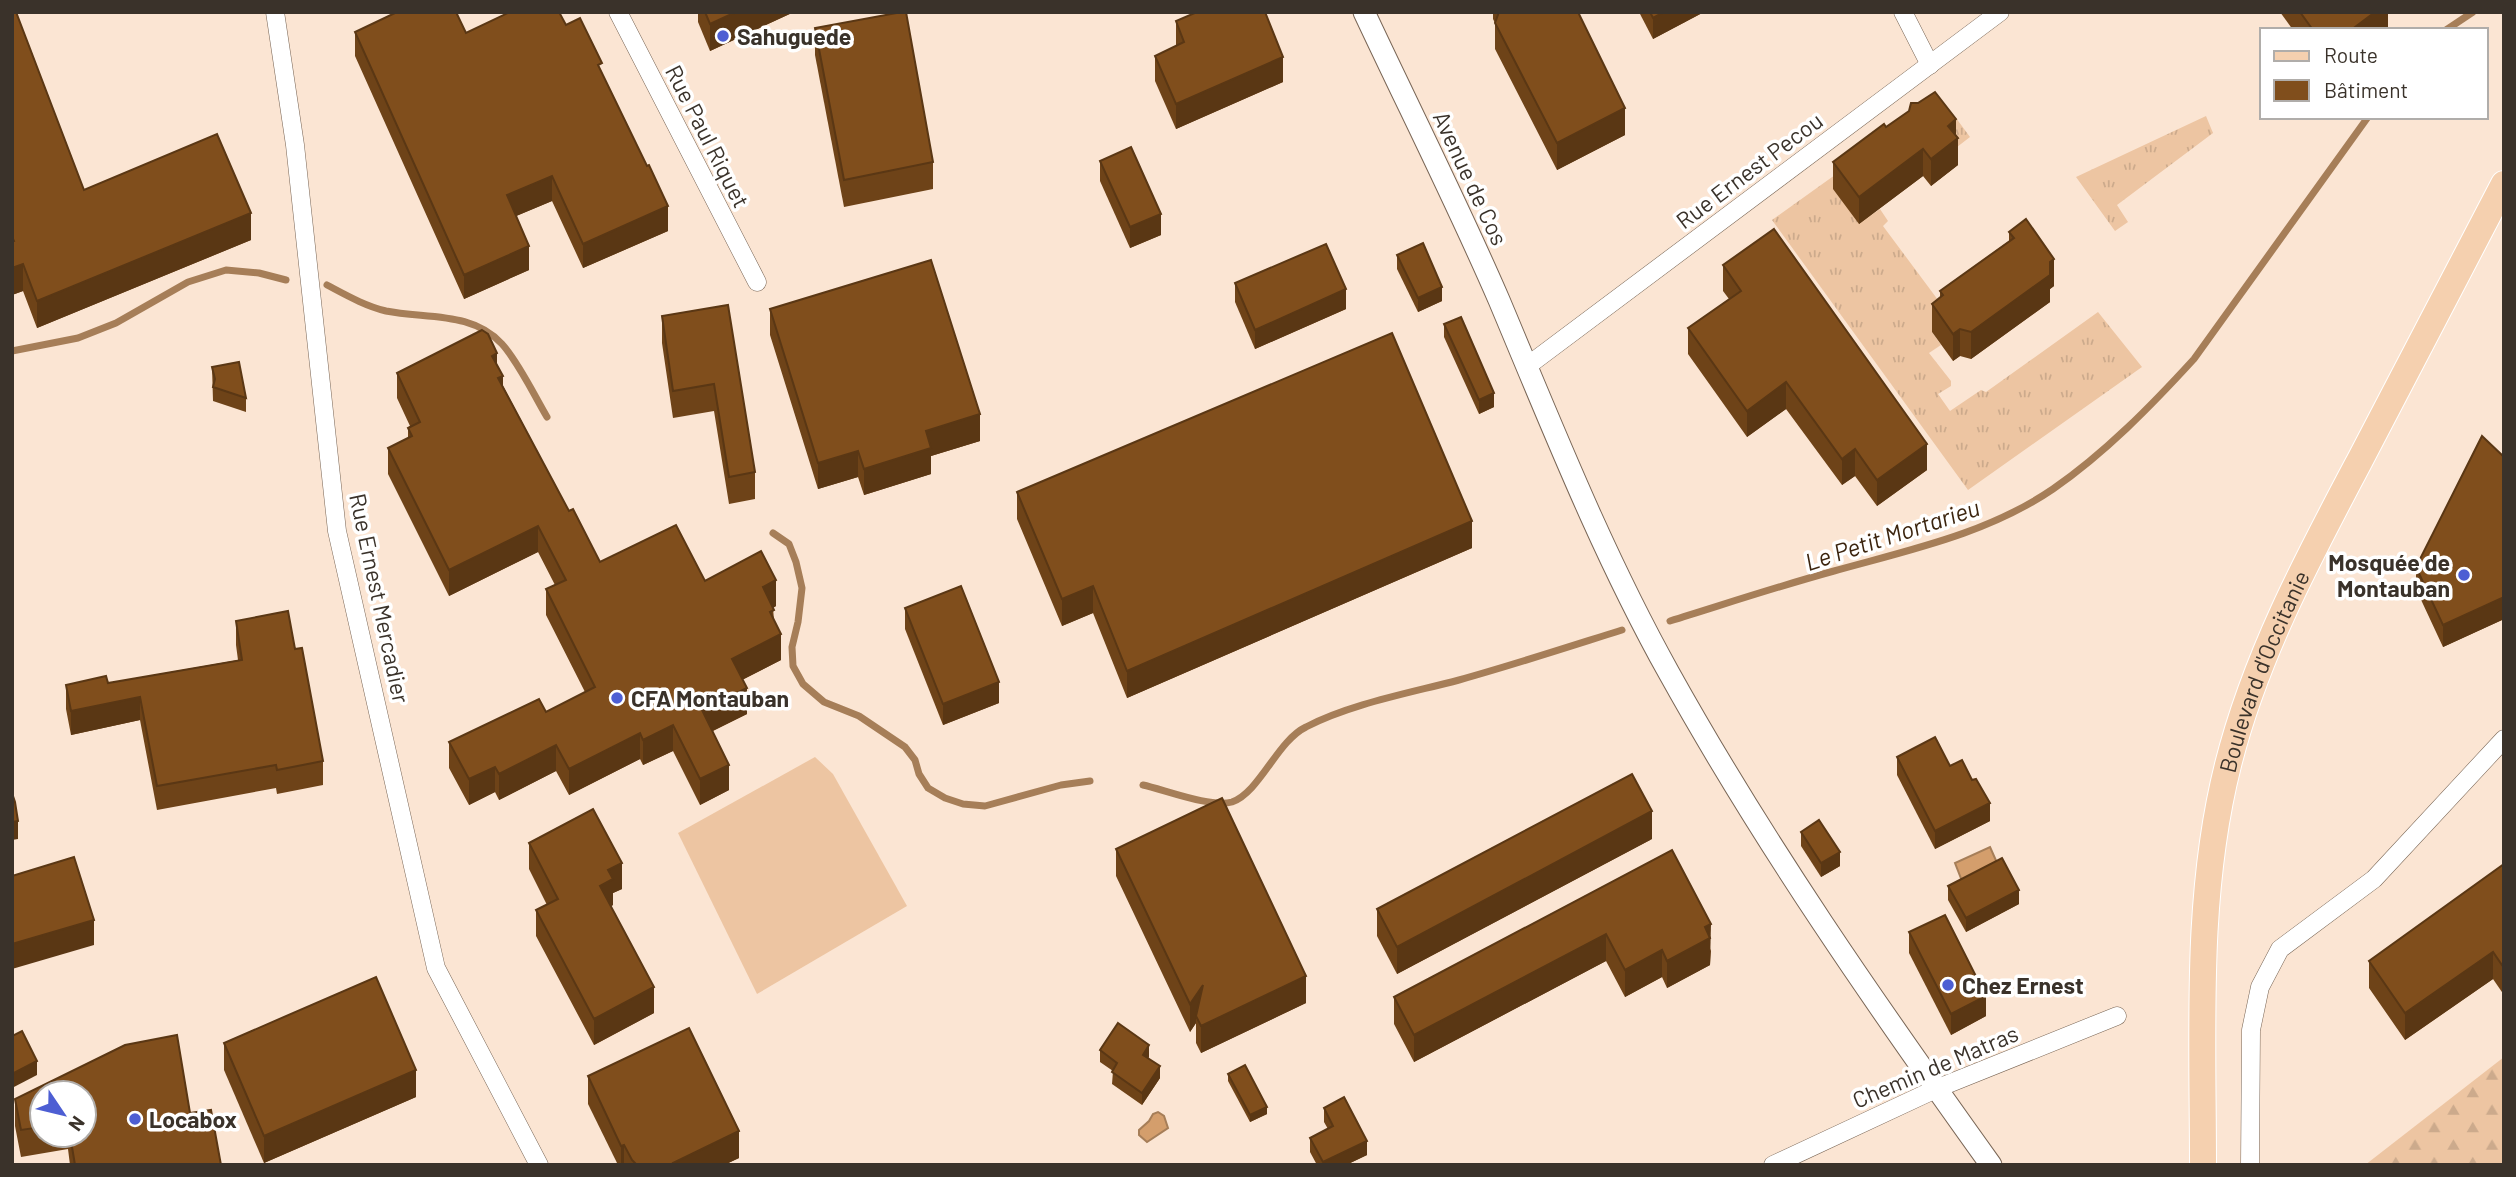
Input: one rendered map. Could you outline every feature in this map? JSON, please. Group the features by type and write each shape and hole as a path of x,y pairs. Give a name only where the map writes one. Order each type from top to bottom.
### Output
{"main road":[{"name":"Boulevard d'Occitanie","path":"2203,1165 2206,905 2217,816 2241,717 2277,624 2305,566 2504,184"}],"street":[{"name":"Rue Ernest Mercadier","path":"275,12 295,145 337,531 436,968 539,1165"},
{"name":"Rue Paul Riquet","path":"618,12 757,282"},
{"name":"Avenue de Cos","path":"1364,12 1497,297 1611,562 1668,672 1796,885 1992,1165"},
{"path":"1903,12 1930,65"},
{"name":"Rue Ernest Pecou","path":"1526,367 2000,12"},
{"path":"2250,1165 2251,1030 2260,987 2280,949 2374,879 2504,739"},
{"name":"Chemin de Matras","path":"1773,1165 1938,1088 2117,1016"}],"green space":[{"path":"1923,112 1956,118 1970,137 1859,223 1880,209 1888,221 1883,226 1941,304 1932,332 1941,345 1929,353 1951,381 1951,386 1938,394 1950,411 1981,390 1986,392 2098,312 2142,367 1968,490 1772,220"},
{"path":"2206,116 2213,133 2117,205 2128,222 2115,231 2076,177"},
{"path":"815,757 833,774 907,906 757,994 678,833"},
{"path":"2504,1057 2504,1165 2365,1165"}],"shaded area":[{"path":"1990,847 1998,865 1962,881 1955,863"},
{"path":"1158,1112 1164,1116 1168,1128 1147,1142 1139,1135 1139,1130"}],"building":[{"path":"12,12 16,12 84,190 217,134 251,213 37,301 23,264 12,268"},
{"path":"397,12 456,12 466,33 510,12 559,12 566,25 580,18 602,63 598,65 668,206 583,244 552,176 507,195 529,246 464,275 355,32"},
{"path":"705,12 736,12 710,24"},
{"path":"906,12 933,162 844,180 815,28"},
{"path":"1197,12 1265,12 1283,57 1176,104 1155,56 1184,42 1176,21"},
{"path":"1499,12 1578,12 1625,108 1557,143 1495,23"},
{"path":"1650,12 1664,12 1653,18"},
{"path":"2300,12 2375,12 2354,28 2312,28"},
{"path":"1935,92 1956,119 1948,126 1958,138 1931,159 1923,149 1859,197 1833,162 1884,124 1886,127 1909,111 1911,103 1918,103"},
{"path":"1131,147 1161,214 1130,227 1100,161"},
{"path":"2026,219 2054,259 2050,262 2050,275 1971,332 1960,329 1953,334 1932,304 1943,295 1940,291 2014,238 2009,232"},
{"path":"1774,229 1927,444 1877,480 1855,449 1842,459 1786,382 1747,411 1688,328 1741,291 1723,265"},
{"path":"1423,243 1442,287 1418,298 1397,255"},
{"path":"1326,244 1346,289 1255,330 1235,283"},
{"path":"931,260 980,414 926,431 931,448 864,469 858,451 818,463 770,309"},
{"path":"728,305 755,472 729,477 714,384 673,391 662,316"},
{"path":"1461,317 1494,393 1479,400 1444,324"},
{"path":"482,330 488,334 497,353 492,356 503,376 498,378 569,511 573,509 600,562 676,525 705,581 761,551 776,580 763,587 774,610 770,612 781,634 732,659 747,688 702,710 729,765 700,779 673,725 643,740 640,733 569,769 556,745 499,774 495,767 469,779 449,742 539,699 546,712 595,687 546,589 566,580 538,526 449,570 388,448 412,436 408,428 420,422 397,373"},
{"path":"1392,333 1472,521 1127,671 1093,586 1062,599 1017,492"},
{"path":"239,362 246,398 213,387 215,379 212,367"},
{"path":"2482,436 2504,457 2504,600 2502,598 2443,625 2416,567"},
{"path":"961,586 999,682 943,704 905,608"},
{"path":"288,611 295,649 302,648 323,761 277,770 276,765 157,786 140,697 71,711 66,685 106,676 108,683 242,660 236,621"},
{"path":"1935,737 1950,766 1962,760 1972,780 1976,779 1990,803 1935,831 1897,757"},
{"path":"1632,774 1652,811 1397,947 1377,909"},
{"path":"12,793 18,821 12,822"},
{"path":"1222,798 1306,976 1201,1026 1196,1016 1203,985 1190,1004 1116,849"},
{"path":"593,809 622,863 608,870 613,879 600,886 654,987 594,1019 536,910 558,899 529,843"},
{"path":"1819,820 1840,852 1821,863 1801,832"},
{"path":"1672,850 1711,924 1705,927 1710,938 1667,961 1662,950 1625,970 1606,934 1414,1035 1394,997"},
{"path":"74,857 94,920 12,944 12,876"},
{"path":"2002,858 2019,890 1966,918 1948,886"},
{"path":"2504,864 2504,968 2493,952 2405,1013 2369,961"},
{"name":"Chez Ernest","path":"1945,915 1986,996 1951,1014 1909,932"},
{"path":"376,977 416,1070 264,1136 224,1043"},
{"path":"1118,1023 1149,1045 1143,1055 1160,1066 1142,1093 1112,1072 1117,1063 1100,1050"},
{"path":"689,1028 739,1131 673,1163 674,1165 637,1165 624,1145 621,1146 588,1076"},
{"path":"22,1031 37,1061 12,1074 12,1036"},
{"name":"Locabox","path":"177,1035 190,1113 211,1110 221,1165 75,1165 72,1149 98,1149 98,1079 56,1079 125,1045"},
{"path":"1245,1065 1267,1107 1250,1115 1228,1074"},
{"name":"Locabox","path":"28,1093 28,1129 21,1130 15,1099"},
{"path":"1344,1097 1367,1141 1323,1162 1310,1138 1333,1126 1324,1108"}],"waterway":[{"name":"Le Petit Mortarieu","path":"2449,28 2473,12"},
{"name":"Le Petit Mortarieu","path":"1670,621 1947,539 2001,518 2053,489 2127,428 2194,359 2367,119"},
{"name":"Le Petit Mortarieu","path":"12,351 78,338 116,323 188,282 226,270 259,273 286,280"},
{"name":"Le Petit Mortarieu","path":"327,285 378,309 463,321 490,333 514,360 547,417"},
{"name":"Le Petit Mortarieu","path":"773,533 789,544 802,588 792,647 793,666 803,684 824,702 859,716 905,747 915,760 919,774 928,788 963,804 985,806 1061,785 1090,781"},
{"name":"Le Petit Mortarieu","path":"1143,785 1200,801 1232,802 1251,788 1286,743 1306,727 1323,719 1361,705 1479,674 1622,630"}],"place":[{"name":"Sahuguede","path":"723,36"},
{"name":"Mosquée de Montauban","path":"2464,575"},
{"name":"CFA Montauban","path":"617,698"},
{"name":"Chez Ernest","path":"1948,985"},
{"name":"Locabox","path":"135,1119"}]}
